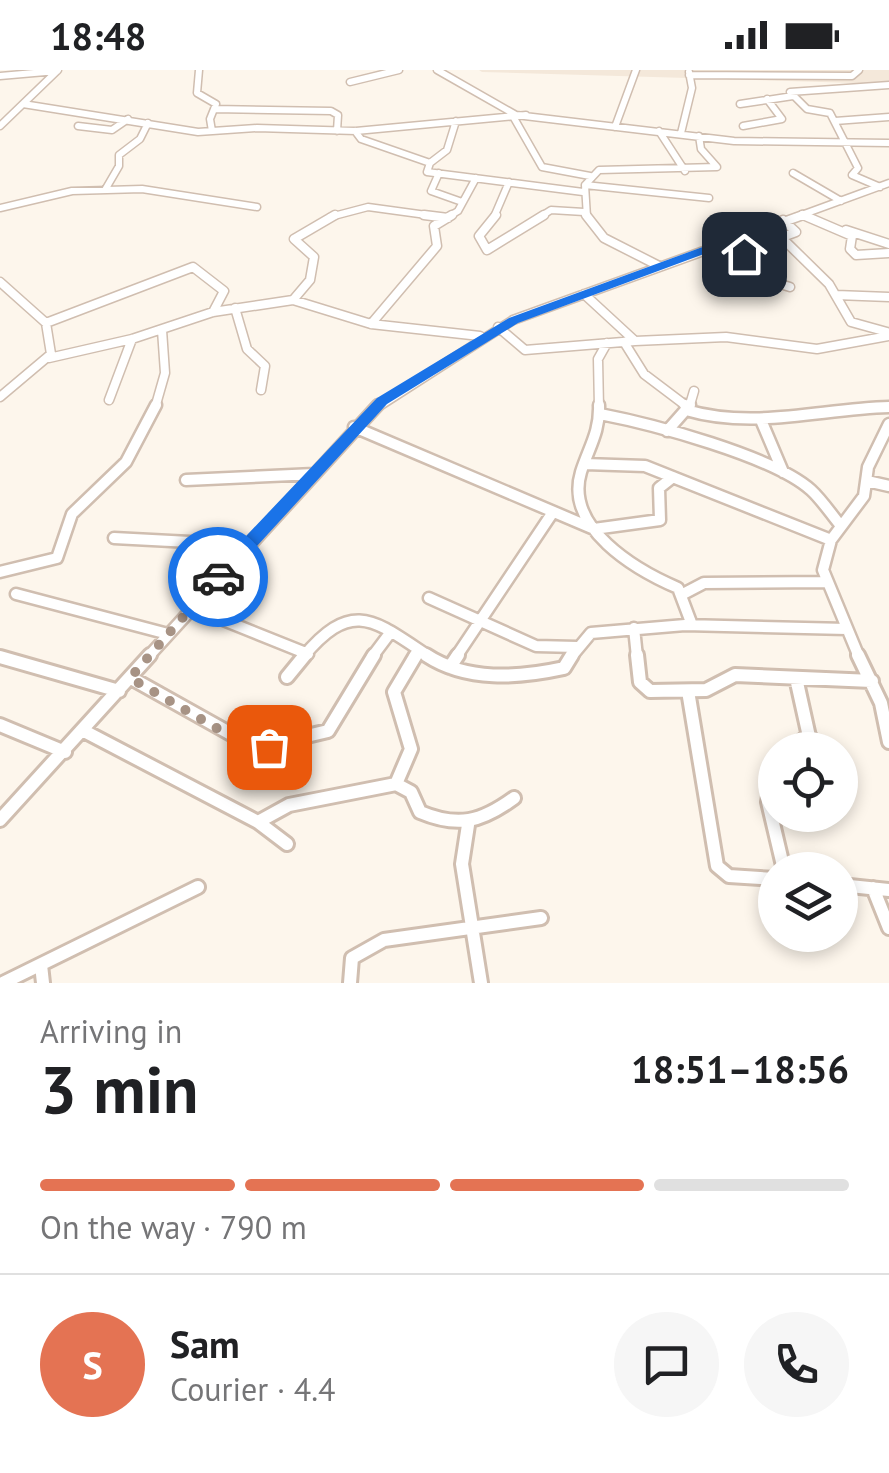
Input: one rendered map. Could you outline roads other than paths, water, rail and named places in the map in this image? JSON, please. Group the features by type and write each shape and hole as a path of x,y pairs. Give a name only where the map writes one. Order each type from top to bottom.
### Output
{"street":[{"path":"0,76 57,70"},
{"path":"2,122 57,70"},
{"path":"199,70 198,92 216,104 212,130"},
{"path":"350,82 399,70"},
{"path":"437,70 511,113 744,142 889,143"},
{"path":"615,127 636,70"},
{"path":"768,70 807,109 821,109"},
{"path":"681,134 692,88 689,72 852,76 859,70"},
{"path":"740,104 804,91 889,85"},
{"path":"804,91 835,121 858,168 854,177 886,187"},
{"path":"743,126 782,119 767,99"},
{"path":"23,104 212,130 355,131 526,115"},
{"path":"214,110 336,113 338,131"},
{"path":"238,128 242,110"},
{"path":"268,110 275,113 273,128"},
{"path":"298,111 307,132"},
{"path":"835,121 889,117"},
{"path":"78,126 112,130 130,118"},
{"path":"514,118 542,167 590,176 604,170 686,171 717,167 700,149 699,136"},
{"path":"456,121 446,150 426,170 509,182 709,198"},
{"path":"105,190 119,166 118,157 140,138 148,123"},
{"path":"355,131 367,142 430,163"},
{"path":"659,131 686,171"},
{"path":"793,173 841,201"},
{"path":"439,174 430,192 462,202"},
{"path":"590,176 584,188 584,212 607,242 659,266"},
{"path":"371,324 422,269 437,246 434,226 448,218 462,202 476,178"},
{"path":"509,182 496,215 478,236 487,250 551,210 584,212"},
{"path":"0,820 354,427 382,401 498,327 784,220 886,187"},
{"path":"0,208 72,191 157,190 258,208"},
{"path":"293,300 315,267 314,257 294,240 343,209 368,205 448,218"},
{"path":"802,214 889,244"},
{"path":"712,247 736,255 750,251 796,232 784,220"},
{"path":"845,230 852,236 850,249 856,255 889,253"},
{"path":"781,237 836,294 851,322 889,334"},
{"path":"750,251 780,284 790,287"},
{"path":"46,323 193,267 224,291 213,312"},
{"path":"0,282 46,323 50,358"},
{"path":"584,294 630,342 644,374 688,409 720,419 760,420 889,407"},
{"path":"836,294 889,298"},
{"path":"0,398 23,374 50,358 132,339 213,312 293,300 371,324 482,336"},
{"path":"235,308 246,349 265,366 261,390"},
{"path":"868,326 889,325"},
{"path":"498,327 525,350 726,336 817,350 889,334"},
{"path":"0,572 57,558 74,511 99,493 136,446 168,374 168,346 162,330"},
{"path":"109,400 132,339"},
{"path":"607,342 598,359 598,438 585,464 578,500 594,529 637,570 672,584 683,594 692,625"},
{"path":"667,431 688,409 694,391"},
{"path":"600,414 667,431 783,472 811,490 842,526"},
{"path":"760,420 783,472"},
{"path":"889,424 864,496 832,540 823,570 872,681 889,742"},
{"path":"354,427 594,529 660,520 659,488 673,477"},
{"path":"585,464 645,466 832,540"},
{"path":"186,480 314,474"},
{"path":"867,481 889,486"},
{"path":"450,668 553,512"},
{"path":"114,538 247,545"},
{"path":"683,594 704,583 826,582"},
{"path":"16,594 168,634"},
{"path":"429,598 536,646 577,647"},
{"path":"191,607 308,654"},
{"path":"287,677 345,619 357,618 390,633 450,668 492,675 537,674 564,668 591,633 692,625 846,629"},
{"path":"634,628 643,688 714,688 735,675 872,681"},
{"path":"130,678 244,744 269,747 328,732 358,676 390,633"},
{"path":"396,784 411,748 394,692 418,650"},
{"path":"0,657 119,691"},
{"path":"796,678 808,732"},
{"path":"688,690 717,866 729,876 758,878"},
{"path":"0,724 65,752"},
{"path":"84,730 258,822 287,844"},
{"path":"258,822 288,805 396,784 411,792 420,812 468,825 482,821 514,798"},
{"path":"468,825 462,864 481,983"},
{"path":"3,983 198,887"},
{"path":"881,889 889,928"},
{"path":"350,983 352,958 384,940 541,918"},
{"path":"41,965 42,983"}]}
